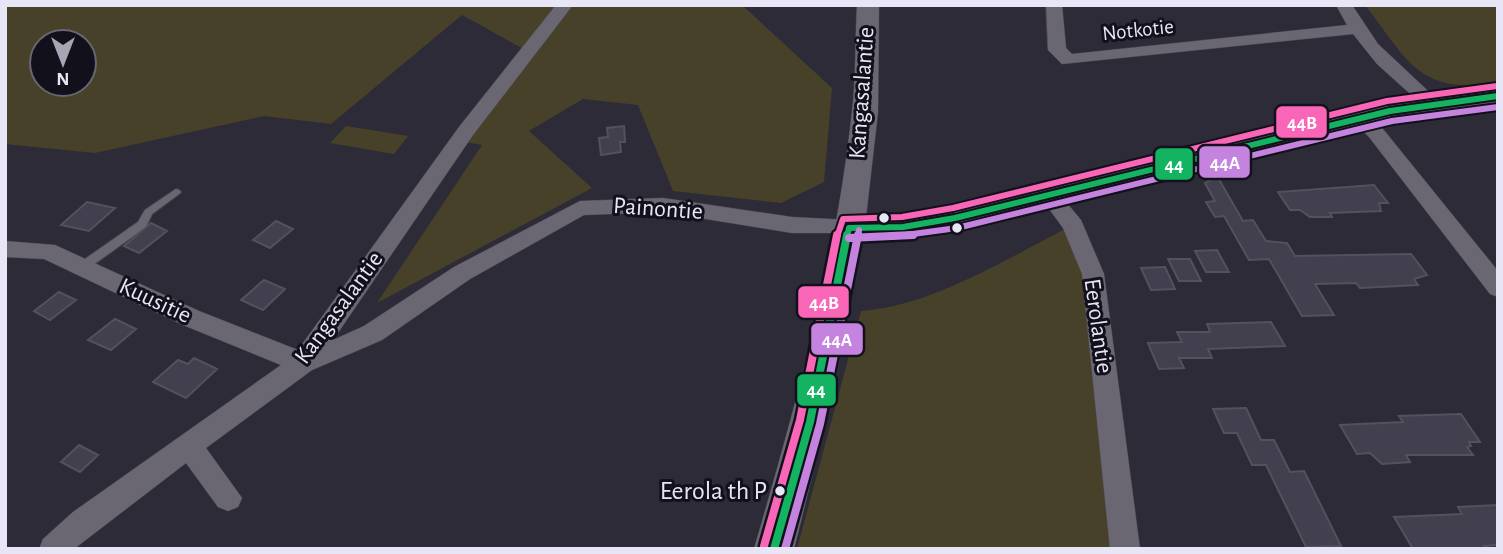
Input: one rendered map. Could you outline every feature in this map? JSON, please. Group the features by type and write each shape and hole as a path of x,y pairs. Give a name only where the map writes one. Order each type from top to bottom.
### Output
{"street":[{"name":"Kangasalantie","path":"53,549 83,522 303,363 466,131 565,5"},
{"name":"Kangasalantie","path":"774,549 810,422 849,228 865,111 868,5"},
{"name":"Notkotie","path":"1054,5 1057,50 1068,60 1356,29"},
{"path":"1344,5 1356,29 1391,67 1434,105"},
{"path":"1049,195 1360,119 1498,96"},
{"path":"1360,119 1376,133 1498,288"},
{"name":"Painontie","path":"303,363 373,333 462,273 580,208 663,205 792,225 903,227 955,218 1049,195"},
{"name":"Eerolantie","path":"1049,195 1073,225 1093,274 1125,549"},
{"name":"Kuusitie","path":"5,249 47,251 191,318 303,363"},
{"path":"189,446 228,498"}],"lane":[{"path":"82,267 142,224 148,212 176,192"}],"shaded area":[{"path":"5,5 564,5 529,52 462,15 331,124 264,116 95,153 5,144"},
{"path":"568,5 742,5 832,88 824,182 781,203 673,191 638,105 583,99 529,131 592,188 377,303 482,145 465,142"},
{"path":"1365,5 1498,5 1498,84 1449,84 1418,70 1393,43"},
{"path":"346,126 408,136 394,154 330,143"},
{"path":"1073,225 1093,274 1125,549 797,549 861,311 916,300 943,290"}],"building":[{"path":"624,126 625,142 620,142 621,152 601,155 599,138 608,137 607,128"},
{"path":"1217,176 1243,221 1253,220 1266,241 1287,243 1295,256 1411,254 1427,275 1414,279 1418,285 1360,288 1356,283 1315,284 1334,315 1302,316 1269,259 1249,260 1224,216 1215,217 1206,202 1215,201 1205,183"},
{"path":"1374,185 1388,203 1379,203 1381,211 1330,213 1332,217 1310,217 1300,210 1290,210 1278,192"},
{"path":"87,202 115,208 89,231 61,225"},
{"path":"276,221 293,229 270,248 253,240"},
{"path":"151,223 167,231 139,253 124,246"},
{"path":"1217,250 1229,272 1206,272 1195,251"},
{"path":"1168,259 1190,259 1201,281 1179,281"},
{"path":"1165,267 1175,289 1151,290 1141,268"},
{"path":"264,280 285,289 263,310 241,300"},
{"path":"59,292 76,300 50,320 34,311"},
{"path":"115,319 136,329 111,350 88,340"},
{"path":"1271,322 1285,346 1208,349 1212,358 1179,358 1184,368 1159,369 1148,343 1182,342 1177,332 1210,332 1207,324"},
{"path":"194,358 217,369 186,398 153,382 178,360 188,364"},
{"path":"1246,408 1261,440 1274,440 1290,472 1304,471 1341,546 1306,547 1266,465 1252,465 1237,433 1224,433 1213,409"},
{"path":"1461,414 1480,442 1469,442 1471,446 1467,447 1473,455 1406,455 1410,462 1382,464 1370,453 1357,454 1340,425 1403,422 1399,416"},
{"path":"79,445 98,455 80,472 61,462"},
{"path":"1498,505 1498,545 1484,546 1486,549 1413,549 1394,517 1462,514 1458,507"}],"transit line":[{"name":"44B","path":"764,546 800,420 839,226 843,219 902,217 953,208 1387,101 1497,86"},
{"name":"44","path":"849,228 903,227 955,218 1390,111 1498,96"},
{"name":"44A","path":"849,238 904,237 957,228 1392,121 1498,107"},
{"name":"44","path":"774,549 810,422 849,228"},
{"name":"44A","path":"785,549 820,424 859,230"}],"place":[{"name":"Eerola th P","path":"780,491"}]}
